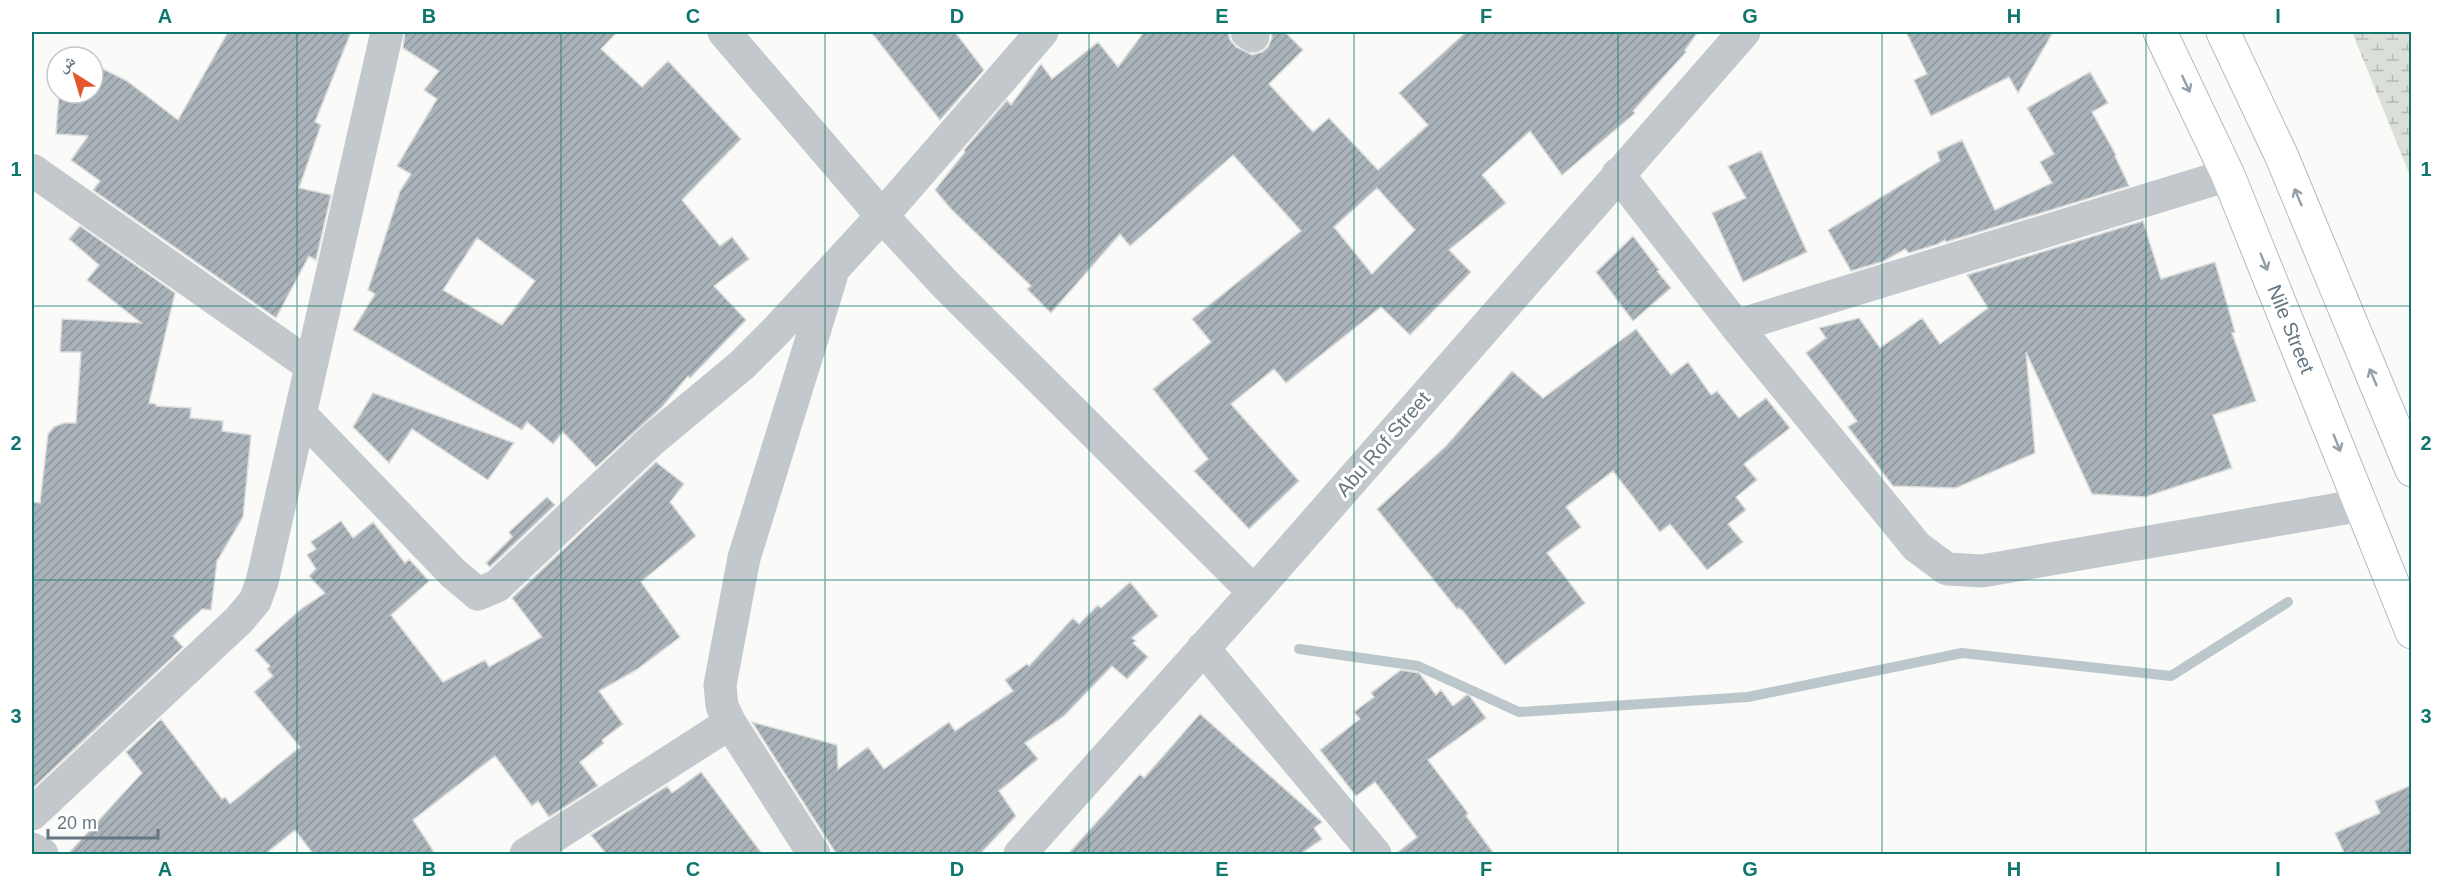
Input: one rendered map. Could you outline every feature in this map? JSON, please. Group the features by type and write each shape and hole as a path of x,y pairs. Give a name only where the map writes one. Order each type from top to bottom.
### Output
{"main road":[{"name":"Nile Street","path":"2160,32 2229,175 2412,632"},
{"path":"2223,32 2282,157 2412,470"}],"street":[{"path":"32,814 239,620 255,601 262,582 301,415 387,32"},
{"path":"724,32 882,216 945,284 1254,591"},
{"path":"301,415 453,573 478,594 497,586 653,439 741,365 882,216 1042,32"},
{"name":"Abu Rof Street","path":"1020,855 1744,32"},
{"path":"32,170 311,366"},
{"path":"1618,174 1736,326 1917,547 1947,569 1982,571 2362,505"},
{"path":"1736,326 2229,175"},
{"path":"814,855 730,723 722,706 720,685 744,558 833,270"},
{"path":"1203,648 1375,855"},
{"path":"526,855 730,723"},
{"path":"32,849 42,855"}],"green space":[{"path":"2352,32 2411,32 2411,178"}],"building":[{"path":"228,32 351,32 315,122 321,125 299,188 331,195 316,260 309,256 276,318 93,190 100,181 71,160 88,136 56,134 58,105 105,105 105,70 127,81 178,120"},
{"path":"405,32 617,32 601,49 642,87 668,61 741,139 682,200 720,246 732,237 749,259 714,286 746,320 690,378 688,376 661,408 596,467 563,432 553,444 527,422 522,430 353,330 375,294 368,290 400,191 411,174 397,166 437,99 424,90 439,71 403,48","holes":["477,238 535,281 502,325 443,290"]},
{"path":"871,32 955,32 984,70 940,120"},
{"path":"1144,32 1228,32 1230,40 1236,47 1252,55 1268,47 1272,38 1271,32 1285,32 1303,50 1269,84 1313,132 1329,118 1378,170 1428,125 1399,93 1466,32 1698,32 1685,50 1686,52 1633,111 1635,113 1562,175 1530,131 1482,175 1506,203 1449,250 1471,272 1410,335 1381,307 1286,383 1274,369 1231,404 1299,481 1249,529 1194,471 1208,459 1153,389 1211,342 1192,319 1301,231 1233,155 1130,246 1120,234 1051,313 1027,289 1031,286 952,210 935,190 965,152 964,150 1007,100 1011,105 1041,64 1052,79 1098,42 1118,67","holes":["1377,188 1415,230 1372,274 1334,227"]},
{"path":"1906,32 2053,32 2018,93 2009,77 1931,116 1914,80 1927,74"},
{"path":"2090,72 2108,103 2092,112 2116,155 2129,186 1946,242 1945,240 1909,253 1905,249 1884,261 1851,271 1828,230 1940,161 1937,152 1962,140 1995,210 2052,183 2040,162 2054,154 2027,108"},
{"path":"1761,151 1807,252 1743,282 1712,213 1746,198 1728,166"},
{"path":"2143,221 2161,279 2215,262 2235,332 2232,333 2256,401 2213,415 2232,468 2145,497 2092,494 2026,352 2035,453 1956,488 1893,486 1848,427 1857,421 1806,353 1826,338 1819,328 1859,318 1880,348 1922,318 1940,344 1988,308 1967,275"},
{"path":"80,226 175,293 149,403 156,404 156,406 191,408 190,418 223,421 222,431 251,435 243,517 217,561 211,610 202,609 173,636 183,647 32,789 32,502 40,503 48,434 54,427 64,423 76,423 81,352 60,352 62,319 141,323 87,280 99,265 69,239"},
{"path":"1633,236 1671,288 1633,321 1596,272"},
{"path":"1636,329 1671,375 1688,362 1711,395 1717,391 1739,418 1766,398 1790,428 1744,464 1757,480 1736,497 1746,510 1728,524 1743,542 1707,570 1670,524 1660,532 1613,471 1566,507 1581,527 1547,553 1585,603 1505,665 1377,509 1446,446 1512,371 1543,398"},
{"path":"373,393 514,443 488,480 412,429 389,463 353,427"},
{"path":"656,462 684,484 670,502 696,536 641,582 680,637 636,670 599,691 623,724 602,740 604,743 580,762 598,786 549,817 538,801 532,806 495,756 413,820 436,855 314,855 295,830 264,855 67,855 142,773 126,752 161,719 222,799 225,797 230,804 300,747 254,692 273,676 267,669 270,666 255,650 301,609 325,593 309,576 316,569 307,555 316,549 311,542 341,521 353,538 373,522 405,563 409,559 429,581 391,615 443,682 485,660 489,667 542,637 512,598"},
{"path":"547,497 555,505 490,567 486,563 512,537 509,532"},
{"path":"1130,582 1158,616 1132,638 1136,641 1133,643 1148,657 1127,679 1112,666 1064,716 1025,743 1038,759 999,791 1016,816 979,855 837,855 752,722 837,745 838,769 868,747 884,769 949,722 955,731 1013,691 1005,680 1027,664 1029,666 1073,618 1079,624 1098,605 1101,608"},
{"path":"1401,670 1419,673 1436,695 1441,690 1453,706 1468,694 1486,718 1428,760 1468,813 1466,816 1495,855 1394,855 1417,837 1375,782 1356,796 1320,750 1360,719 1354,712 1374,697 1371,693"},
{"path":"1200,714 1322,822 1314,828 1322,839 1299,855 1067,855 1140,774 1144,778"},
{"path":"701,772 763,855 607,855 591,835 667,786 672,793"},
{"path":"2412,785 2412,855 2345,855 2335,833 2380,813 2375,801"}],"waterway":[{"path":"1299,649 1418,666 1519,712 1748,697 1962,653 2171,676 2288,602"}]}
